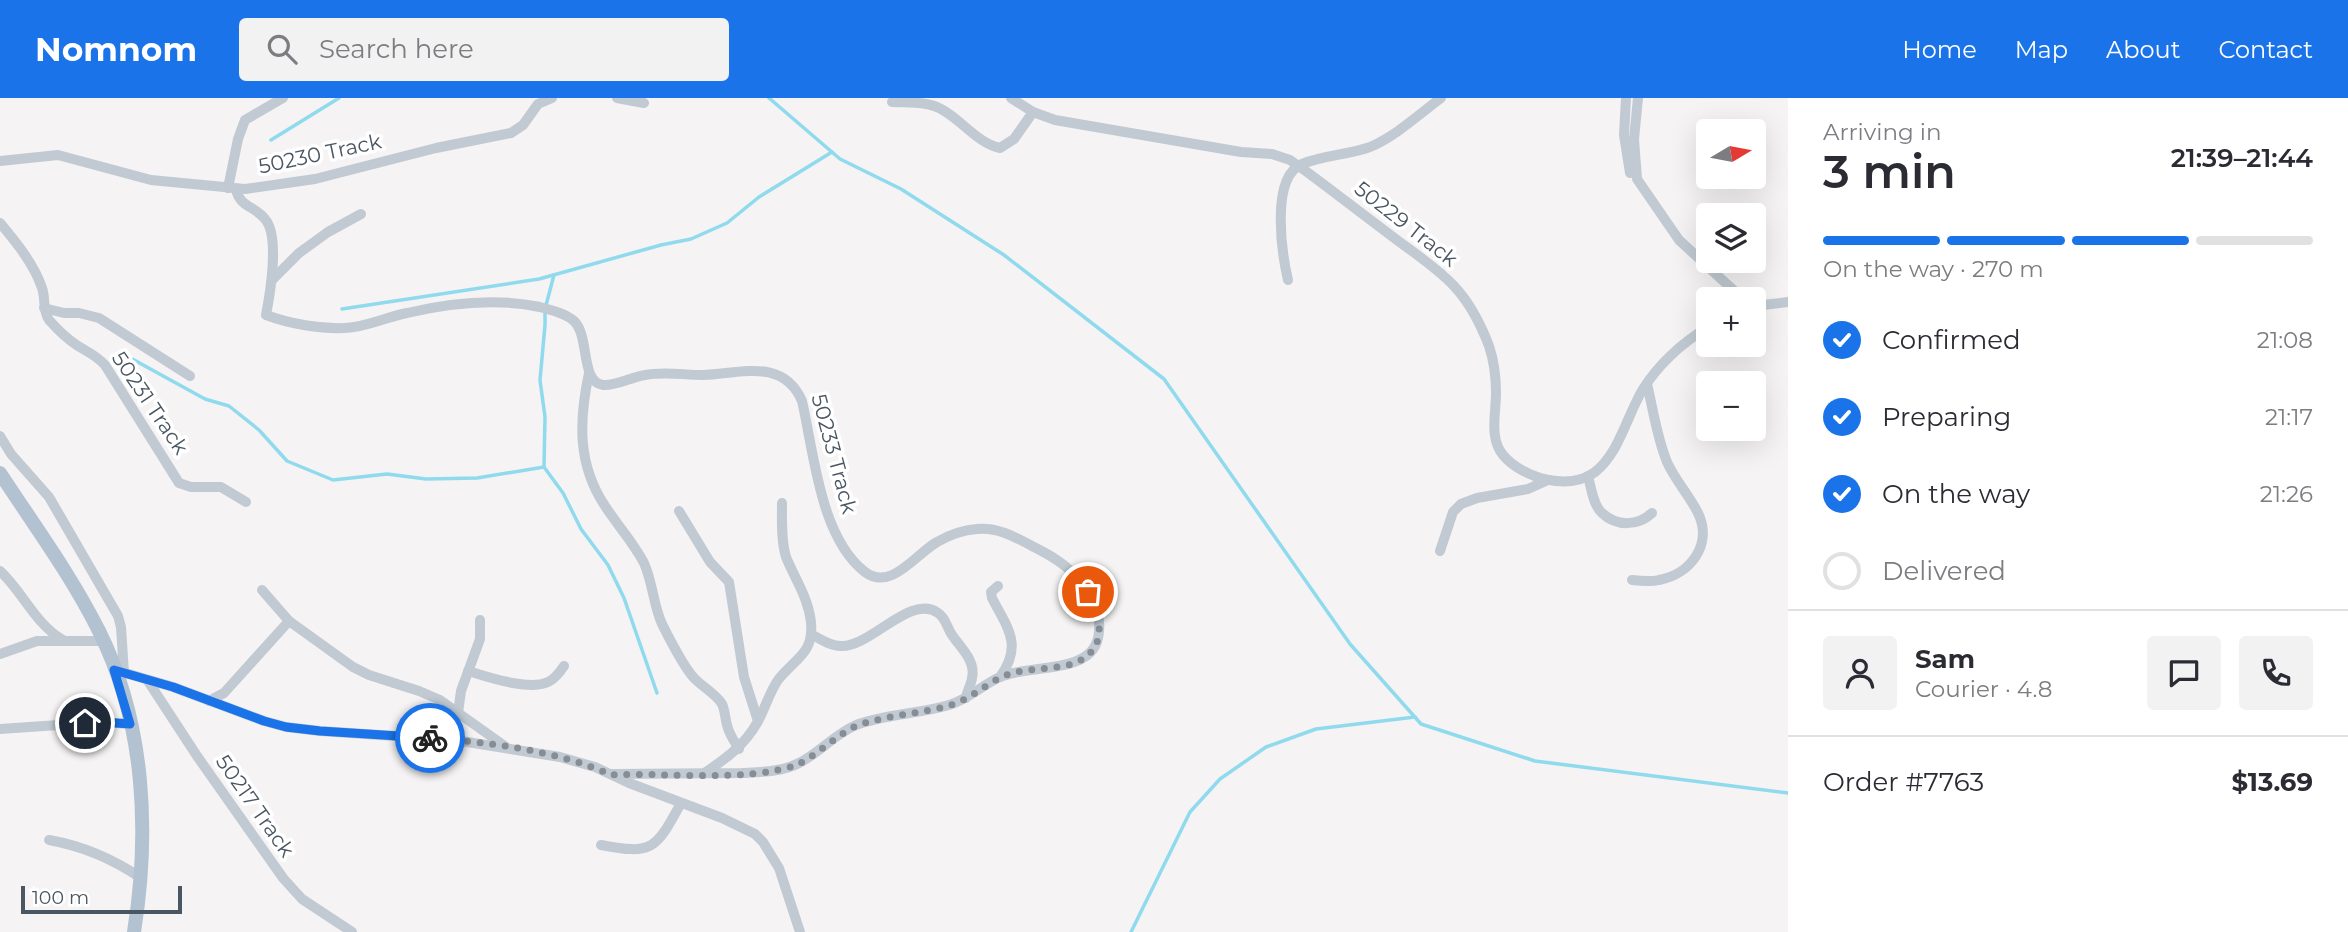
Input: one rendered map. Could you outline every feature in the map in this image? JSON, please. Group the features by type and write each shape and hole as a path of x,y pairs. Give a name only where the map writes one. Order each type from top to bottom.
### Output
{"main road":[{"path":"0,473 69,577 119,671 136,756 144,823 134,932"}],"street":[{"path":"283,98 245,120 238,139 232,189 238,199 260,213 268,222 272,243 272,280 266,315 287,321 346,328 442,306 481,302 539,307 561,313 576,324 583,339 589,373 582,406 583,453 594,484 604,505 632,542 644,564 663,625 693,678 722,704 730,734 739,748"},
{"name":"50230 Track","path":"0,161 58,155 151,180 211,184 232,189 315,179 412,153 511,133 523,125 538,104 552,98"},
{"path":"617,98 644,103"},
{"name":"50229 Track","path":"1011,98 1033,112 1079,125 1241,152 1272,154 1298,165 1433,267 1454,286 1477,320 1489,346 1494,368 1496,440 1503,455 1517,466 1548,480 1570,482 1588,477"},
{"path":"1288,281 1282,251 1283,188 1298,165 1368,148 1391,136 1441,98"},
{"path":"1626,98 1624,135 1629,170 1679,240 1730,287"},
{"path":"1637,179 1634,139 1638,98"},
{"path":"892,102 939,107 964,127 1000,148 1013,139 1033,112"},
{"path":"272,280 299,253 328,232 361,214"},
{"name":"50231 Track","path":"0,223 39,280 44,293 44,308 50,320 66,337 99,358 105,365 179,483 191,488 221,486 246,502"},
{"path":"1766,305 1788,302"},
{"path":"44,308 99,318 190,376"},
{"path":"1651,513 1642,522 1634,524 1617,521 1602,513 1597,506 1588,477 1606,460 1647,384 1674,352 1696,336"},
{"name":"50233 Track","path":"589,373 596,383 607,385 654,373 708,375 747,370 765,372 785,379 797,390 802,401 826,504 838,537 856,564 873,577 885,577 902,569 936,542 958,533 976,529 1003,532 1058,560 1072,572 1088,592 1098,615 1098,641 1091,653 1073,663 1022,670 1000,677 951,705 856,726 797,764 763,772 611,775"},
{"path":"1632,580 1656,581 1682,572 1694,561 1701,547 1703,530 1698,513 1665,455 1647,384"},
{"path":"0,436 11,454 49,497 118,616 121,627 119,671 173,687 264,721 293,728 455,740 560,757 595,767 743,827 763,842 779,868 800,932"},
{"path":"1440,551 1453,512 1461,504 1477,498 1528,489 1548,480"},
{"path":"703,775 739,748 758,722 779,679 808,648 811,634 808,604 786,554 782,503"},
{"path":"680,512 710,562 729,582 744,677 758,722"},
{"path":"0,571 14,583 47,629 63,640"},
{"path":"998,586 991,592 992,598 1010,633 1013,648 1009,665 1000,677"},
{"path":"262,590 289,621 369,675 440,700 506,747"},
{"path":"811,634 830,644 851,645 863,641 902,615 916,610 934,610 943,618 971,661 972,678 966,698"},
{"path":"458,713 461,691 480,639 480,620"},
{"path":"209,701 224,693 289,621"},
{"path":"0,654 37,641 103,641"},
{"path":"468,671 522,684 534,684 550,682 564,666"},
{"name":"50217 Track","path":"148,681 283,878 302,899 352,932"},
{"path":"0,729 102,722 130,724"},
{"path":"601,845 632,851 645,849 662,836 681,803"},
{"path":"49,839 87,849 141,878"}],"waterway":[{"path":"271,140 339,98"},
{"path":"769,98 840,159 901,189 1004,255 1164,379 1350,644 1421,724 1535,761 1788,793"},
{"path":"342,309 539,279 691,239 727,223 759,197 832,152"},
{"path":"554,275 545,309 540,380 545,417 544,467 563,493 581,529 608,565 624,598 657,693"},
{"path":"125,355 205,399 229,406 259,430 287,461 333,480 387,474 426,479 477,478 544,467"},
{"path":"1131,932 1190,812 1220,779 1266,747 1316,729 1415,717"}],"way so far":[{"path":"430,738 560,757 595,767 611,775 742,774 779,769 802,762 843,732 866,722 951,705 1011,673 1081,660 1091,653 1098,641 1098,619 1088,592"}],"route":[{"path":"85,723 130,724 114,670 173,687 286,727 430,738"}]}
